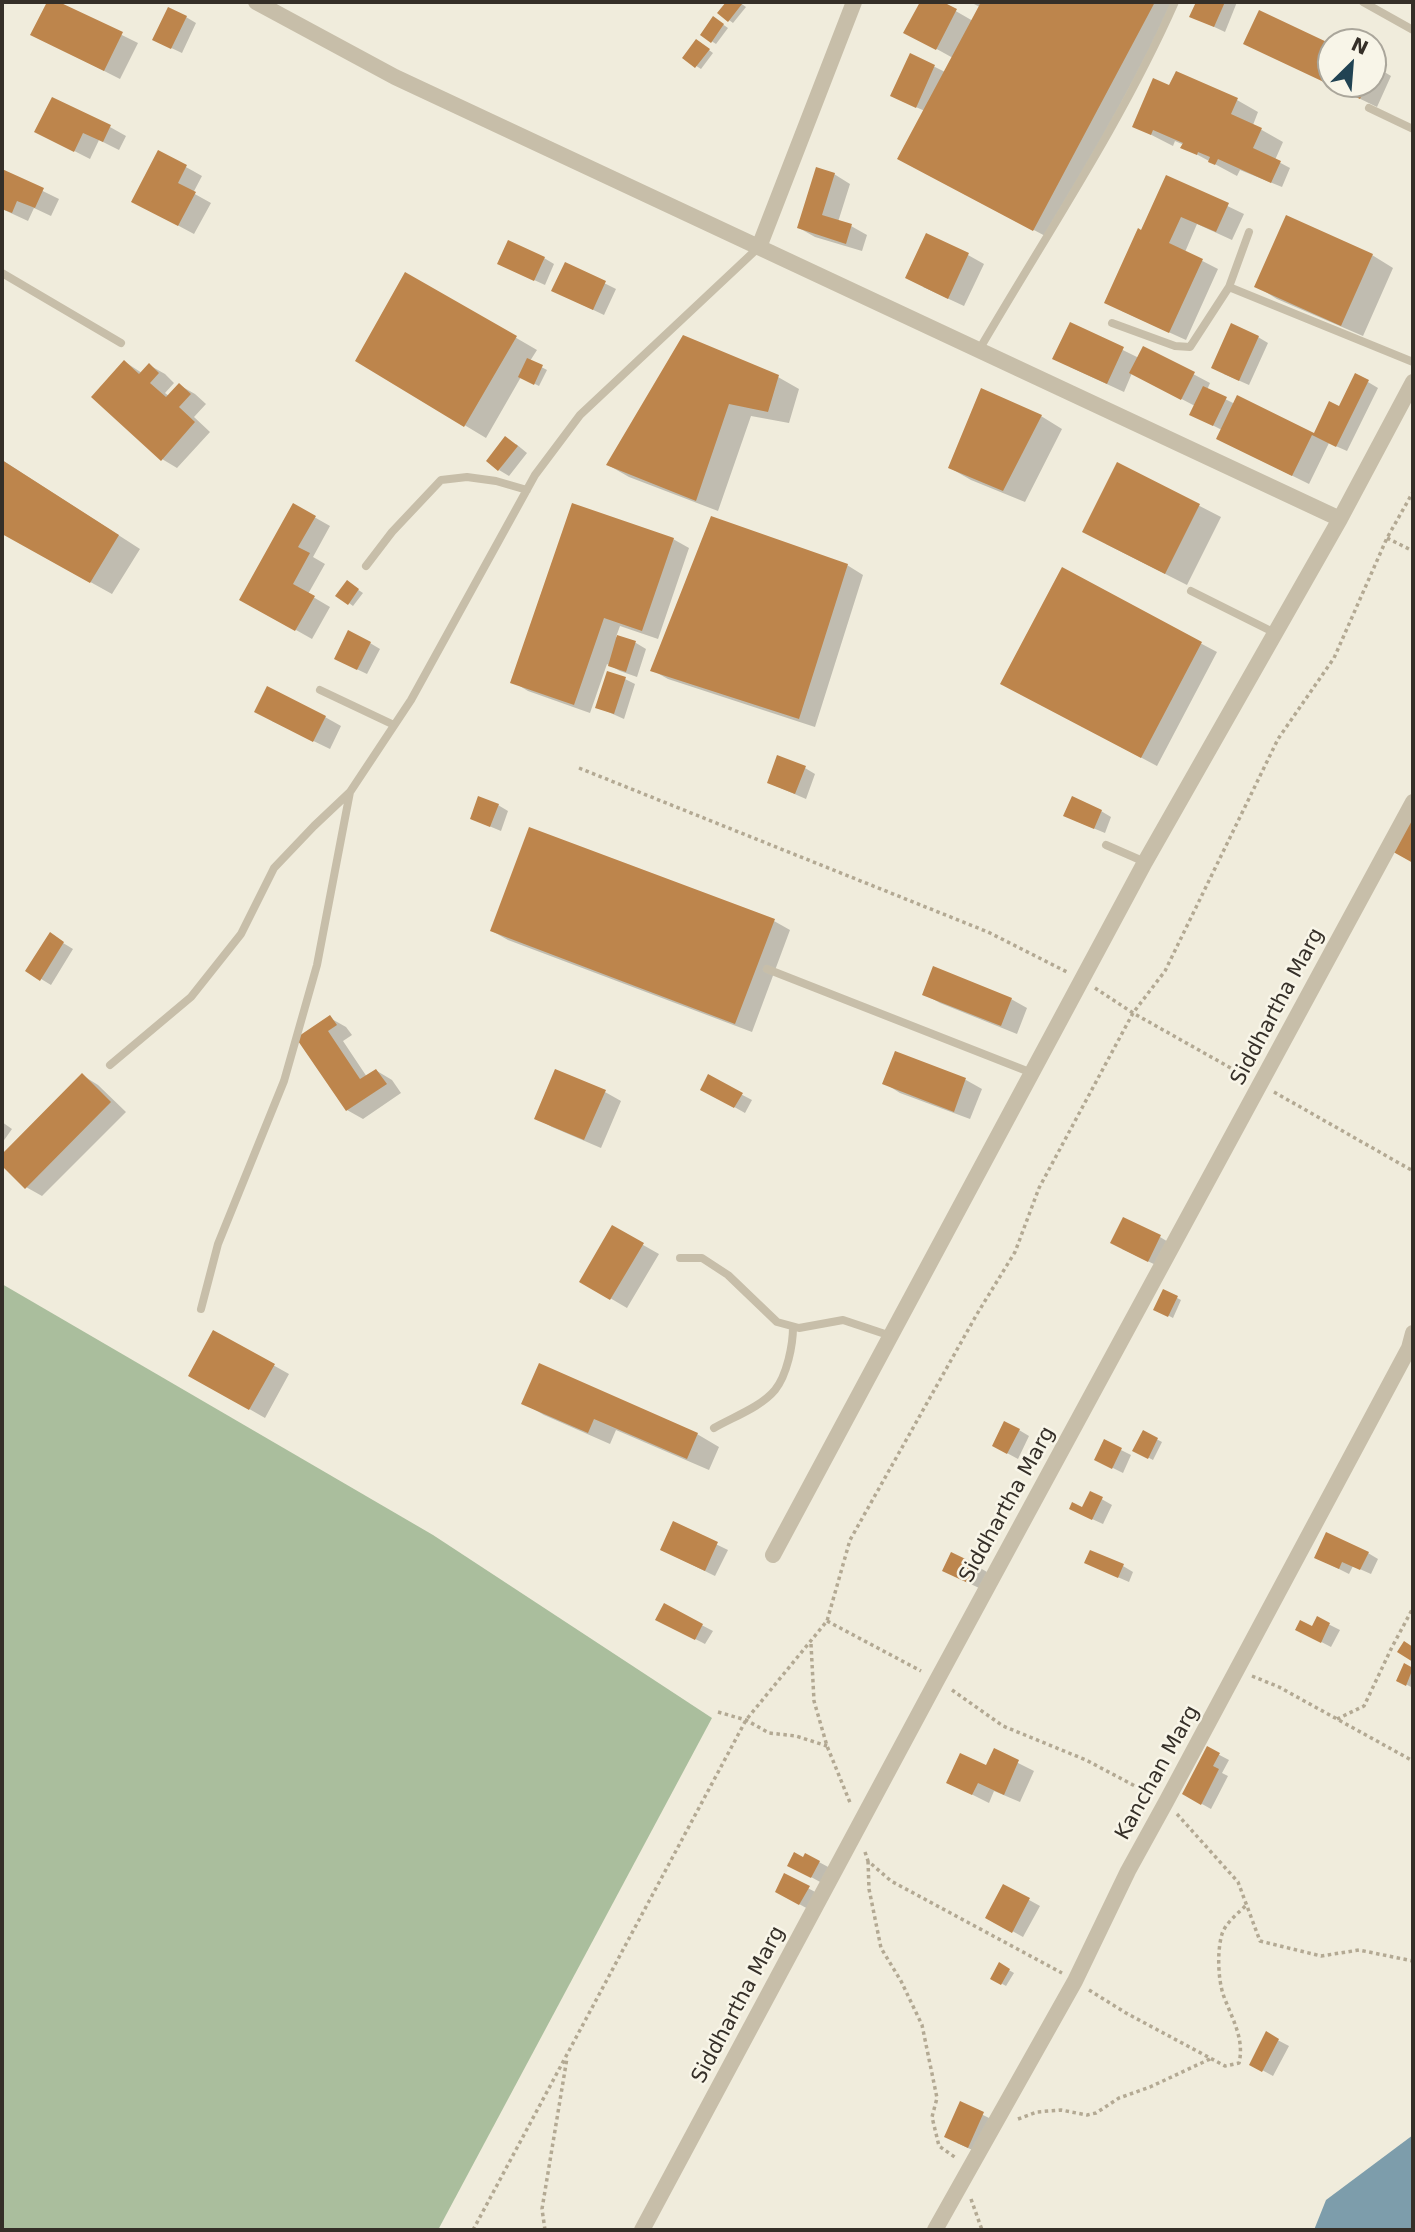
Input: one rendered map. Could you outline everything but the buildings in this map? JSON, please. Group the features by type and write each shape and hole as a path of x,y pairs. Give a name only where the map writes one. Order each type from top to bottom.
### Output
{"street":[{"path":"256,2 395,77 1340,519"},
{"path":"760,247 854,2"},
{"path":"774,1555 1145,862 1340,519 1413,382"},
{"name":"Siddhartha Marg","path":"642,2230 937,1679 1413,802"},
{"name":"Kanchan Marg","path":"935,2230 1075,1981 1128,1871 1412,1344"}],"lane":[{"path":"979,350 1114,124 1175,2"},
{"path":"1363,2 1413,30"},
{"path":"1369,108 1413,129"},
{"path":"1112,323 1175,346 1190,347 1228,287 1249,232"},
{"path":"110,1065 191,997 240,934 274,868 350,792 411,700 535,475 580,415 760,247"},
{"path":"2,273 121,343"},
{"path":"1228,287 1413,362"},
{"path":"366,566 392,532 441,480 467,477 496,481 527,490"},
{"path":"1191,591 1276,633"},
{"path":"320,690 394,725"},
{"path":"201,1309 218,1244 284,1081 317,965 350,792"},
{"path":"1106,845 1145,862"},
{"path":"767,969 1032,1073"},
{"path":"680,1258 702,1258 728,1275 776,1322 799,1328 843,1320 891,1336"},
{"path":"714,1428 757,1405 775,1390 791,1352 793,1327"}],"path":[{"path":"473,2230 746,1720 827,1621 850,1540 977,1314 1015,1252 1039,1188 1133,1013 1164,971 1278,738 1334,659 1387,538 1413,492"},
{"path":"1387,538 1413,551"},
{"path":"579,768 988,932 1083,980 1133,1013 1413,1171"},
{"path":"1337,1719 1364,1706 1413,1608"},
{"path":"827,1621 937,1679 1003,1726 1086,1760 1166,1802 1238,1882 1260,1941 1321,1956 1359,1950 1413,1961"},
{"path":"810,1642 814,1701 827,1746 854,1812 868,1861 869,1889 881,1948 901,1981 922,2025 937,2098 932,2117 939,2146 971,2167"},
{"path":"1237,1670 1279,1688 1413,1761"},
{"path":"718,1712 746,1720 769,1733 796,1736 827,1746"},
{"path":"868,1861 891,1881 1225,2066 1239,2063 1241,2043 1230,2008 1223,1996 1218,1973 1222,1933 1247,1904"},
{"path":"545,2230 542,2209 568,2053"},
{"path":"993,2127 1037,2112 1061,2110 1087,2115 1096,2113 1119,2098 1211,2059"}],"green space":[{"path":"2,1284 433,1535 712,1718 438,2230 2,2230"}],"water":[{"path":"1413,2135 1413,2230 1314,2230 1326,2200"}]}
